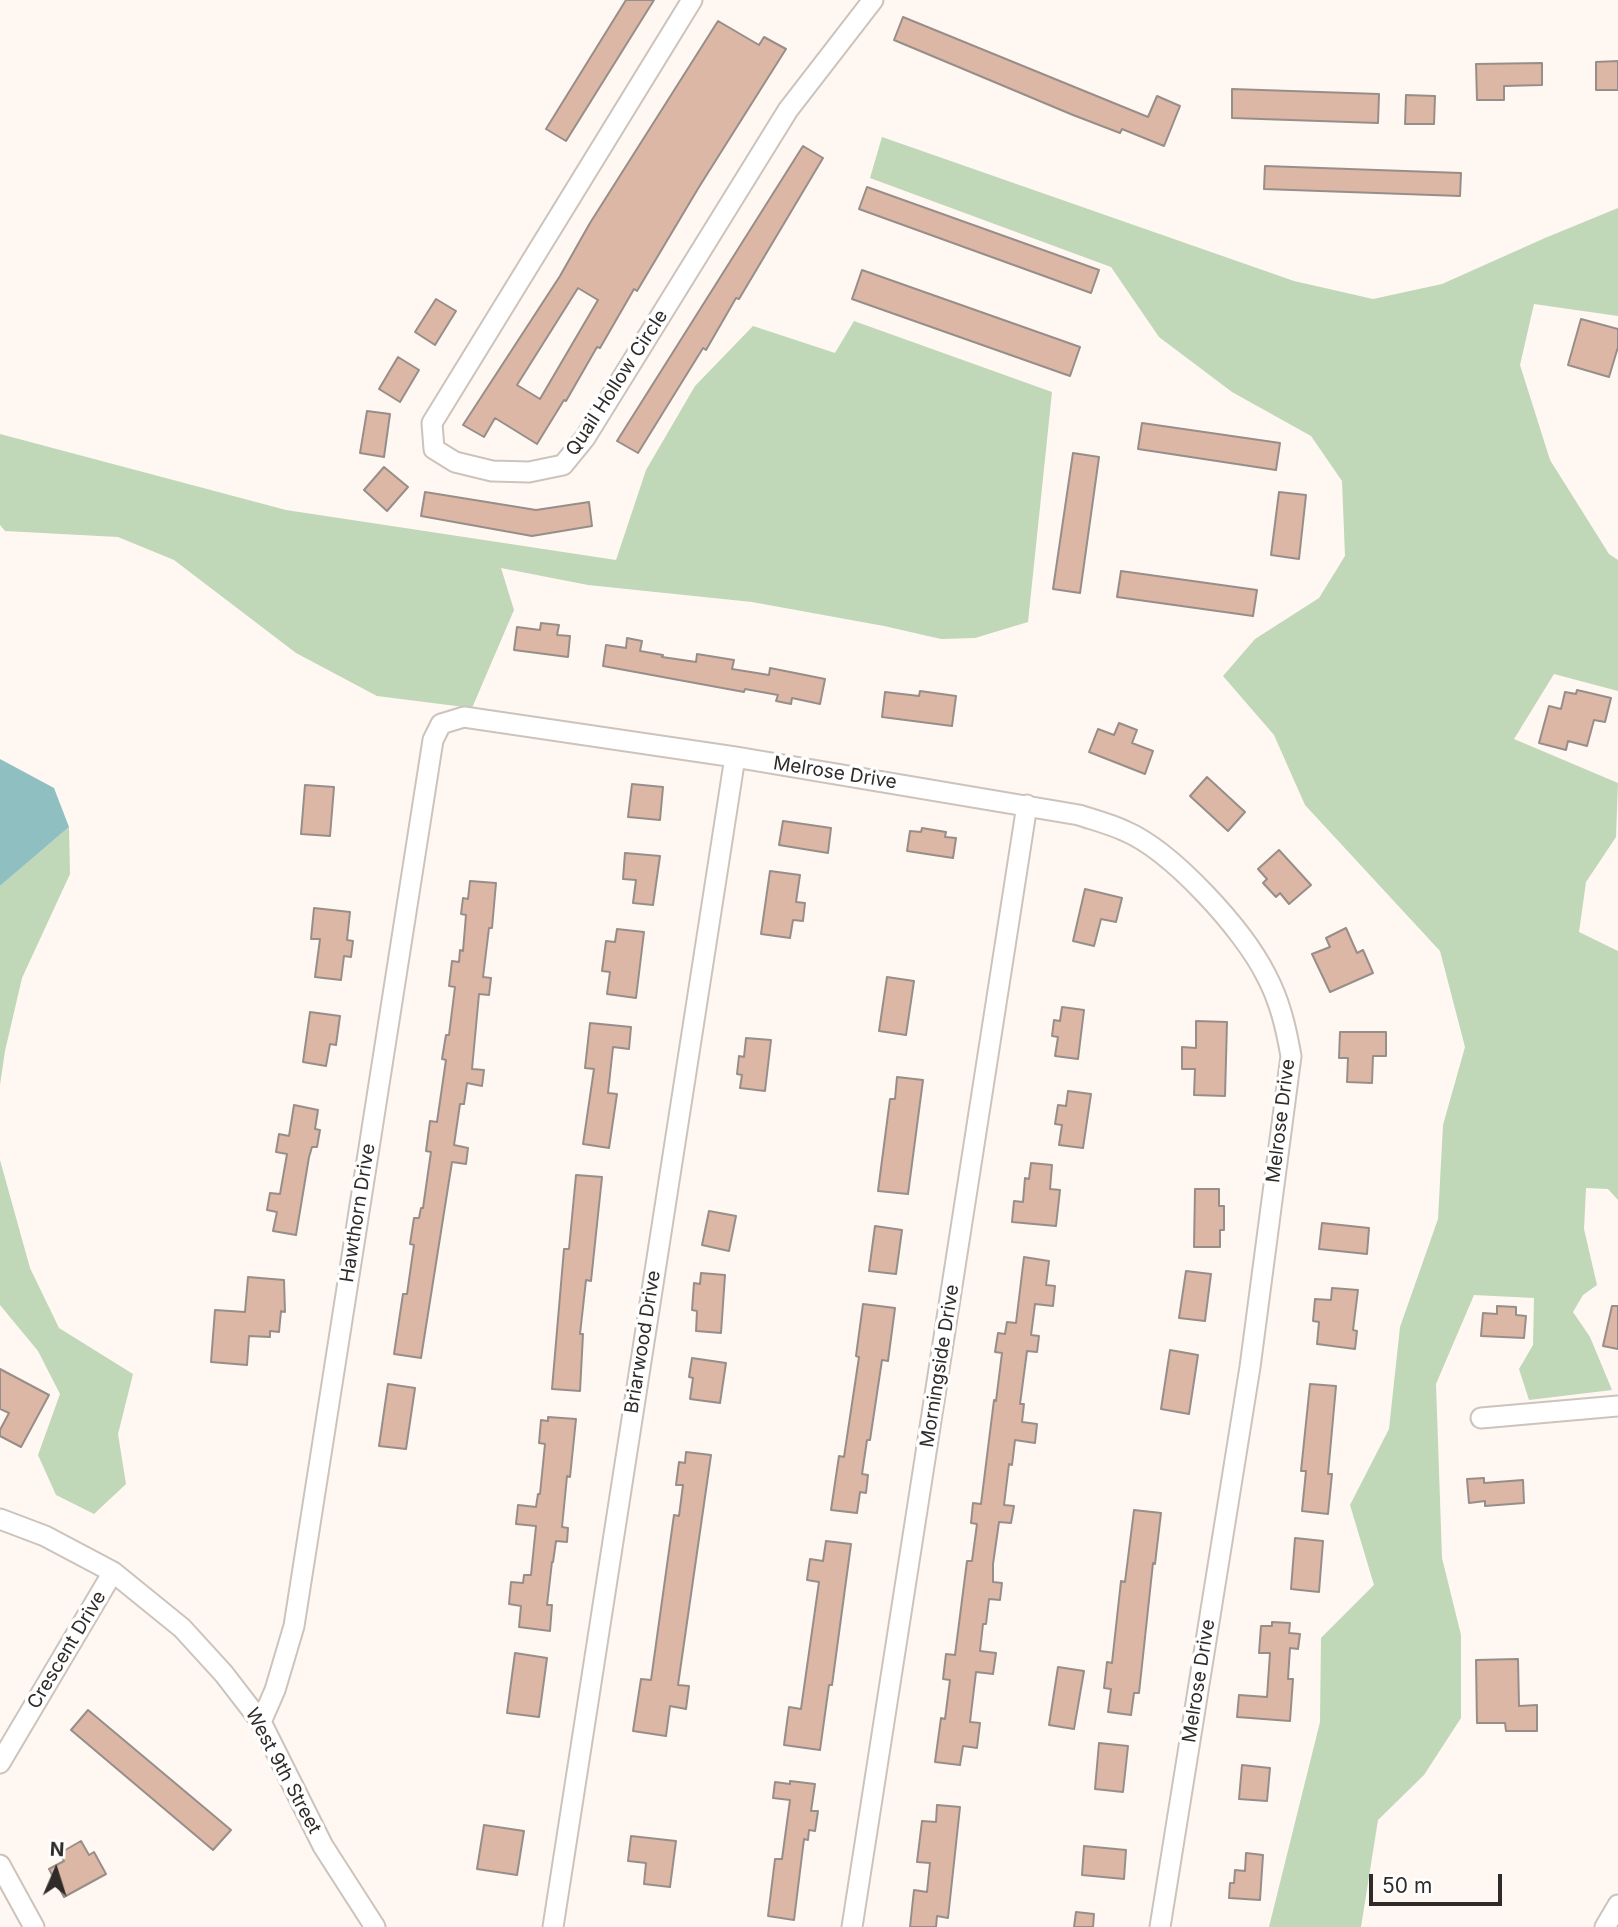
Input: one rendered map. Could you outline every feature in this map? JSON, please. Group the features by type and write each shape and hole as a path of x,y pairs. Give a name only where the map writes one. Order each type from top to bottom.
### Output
{"street":[{"name":"Quail Hollow Circle","path":"692,0 432,423 434,449 454,462 492,471 529,472 562,465 584,438 788,110 873,0"},
{"name":"Melrose Drive","path":"464,717 735,757 1079,815 1126,831 1157,851 1182,872 1241,936 1266,973 1283,1014 1291,1056 1250,1367 1160,1927"},
{"name":"Hawthorn Drive","path":"261,1722 275,1690 293,1626 433,740 441,724 464,717"},
{"name":"Briarwood Drive","path":"553,1927 735,757"},
{"name":"Morningside Drive","path":"852,1927 1027,805"},
{"path":"1481,1418 1618,1406"},
{"name":"Crescent Drive","path":"0,1519 46,1536 113,1572 0,1763"},
{"name":"West 9th Street","path":"113,1572 182,1628 224,1674 261,1722 323,1846 374,1927"},
{"path":"0,1866 34,1927"},
{"path":"1605,1927 1618,1905"}],"green space":[{"path":"882,137 1294,281 1373,299 1442,284 1618,208 1618,316 1534,304 1520,365 1550,460 1609,554 1618,560 1618,691 1554,674 1514,739 1618,783 1616,837 1586,882 1579,932 1618,951 1618,1200 1608,1189 1586,1188 1584,1229 1597,1285 1583,1295 1573,1312 1590,1337 1612,1390 1529,1400 1519,1369 1533,1345 1534,1298 1474,1295 1436,1384 1442,1558 1461,1635 1461,1718 1424,1775 1378,1820 1361,1927 1269,1927 1320,1722 1321,1638 1374,1585 1350,1505 1389,1429 1400,1327 1438,1219 1443,1125 1465,1047 1440,951 1305,805 1274,735 1223,676 1255,639 1319,598 1345,556 1342,481 1311,436 1232,392 1159,337 1111,267 870,178"},
{"path":"854,321 1052,392 1028,622 975,638 941,639 752,602 588,585 501,568 514,610 472,708 377,696 296,653 174,560 118,537 5,531 0,525 0,434 286,510 616,560 646,470 695,386 753,326 835,353"},
{"path":"69,827 70,874 22,978 0,1085 0,886"},
{"path":"0,1160 30,1268 59,1328 133,1374 118,1434 126,1484 94,1514 56,1495 38,1455 60,1394 38,1351 0,1305"}],"water":[{"path":"0,759 54,788 69,827 0,886"}],"building":[{"path":"626,0 654,0 566,141 546,129"},
{"path":"903,17 1148,117 1157,96 1180,106 1164,146 1122,129 1120,133 1073,115 894,40"},
{"path":"718,21 759,45 764,37 786,49 637,291 634,289 600,348 597,347 537,444 495,418 484,437 463,425 560,276 590,223","holes":["578,288 598,300 540,399 517,385"]},
{"path":"1618,61 1618,90 1596,90 1596,62"},
{"path":"1542,63 1542,85 1504,86 1504,100 1477,100 1476,64"},
{"path":"1232,89 1379,94 1378,123 1232,118"},
{"path":"1406,95 1435,96 1434,124 1405,124"},
{"path":"803,146 823,158 739,299 736,298 706,350 703,348 638,453 617,441"},
{"path":"1265,166 1461,173 1460,196 1264,189"},
{"path":"867,187 1099,270 1091,293 859,209"},
{"path":"862,270 1080,347 1070,376 852,299"},
{"path":"436,299 456,311 435,345 415,332"},
{"path":"1581,319 1618,329 1618,347 1609,377 1568,365"},
{"path":"398,357 419,370 400,402 379,389"},
{"path":"367,411 390,414 384,457 360,453"},
{"path":"1142,423 1280,443 1276,470 1138,449"},
{"path":"1073,453 1099,457 1080,593 1053,589"},
{"path":"384,467 408,487 387,511 364,490"},
{"path":"425,492 536,510 589,502 592,526 532,536 421,516"},
{"path":"1279,492 1306,495 1299,559 1271,555"},
{"path":"1121,571 1257,590 1253,616 1117,597"},
{"path":"541,623 559,625 557,635 570,636 568,657 514,650 517,627 540,630"},
{"path":"627,638 642,641 640,651 663,655 662,657 696,662 697,654 734,660 732,669 769,675 770,668 825,679 820,704 792,698 791,704 776,701 778,695 745,689 744,692 603,666 606,645 626,648"},
{"path":"1577,690 1611,698 1605,722 1594,720 1587,746 1568,741 1566,750 1539,743 1549,706 1561,709 1565,692 1576,694"},
{"path":"920,691 956,696 952,726 882,717 885,692 919,696"},
{"path":"1119,723 1137,730 1132,743 1153,751 1145,774 1089,752 1098,729 1114,735"},
{"path":"1207,777 1245,812 1228,831 1190,796"},
{"path":"632,784 663,787 660,820 628,817"},
{"path":"305,785 334,787 330,836 301,834"},
{"path":"783,821 831,828 828,853 779,845"},
{"path":"922,828 946,832 945,837 956,838 953,858 907,851 910,831 921,832"},
{"path":"1279,850 1311,885 1289,904 1280,893 1276,897 1263,883 1267,879 1258,869"},
{"path":"625,853 660,856 653,905 633,903 636,880 623,879"},
{"path":"770,871 800,875 796,902 805,903 803,921 793,920 790,938 761,934"},
{"path":"470,881 496,883 492,928 489,928 483,977 491,978 489,995 479,994 472,1069 484,1070 482,1086 467,1083 464,1104 460,1104 454,1145 468,1148 466,1164 452,1162 421,1358 394,1354 403,1294 407,1294 414,1245 410,1244 414,1218 419,1218 423,1208 431,1152 426,1151 430,1121 437,1122 446,1060 442,1059 446,1035 449,1035 455,987 449,986 452,961 459,962 460,950 463,951 466,915 461,914 463,898 468,899"},
{"path":"1085,889 1122,898 1116,922 1101,919 1094,946 1073,941"},
{"path":"314,908 350,912 347,940 353,941 351,957 344,956 341,980 315,977 320,939 311,939"},
{"path":"1346,928 1357,953 1363,950 1373,973 1330,992 1312,954 1330,947 1326,938"},
{"path":"617,929 644,932 636,998 607,994 610,972 602,971 606,941 615,942"},
{"path":"887,977 914,981 906,1035 879,1031"},
{"path":"1062,1007 1084,1010 1078,1059 1055,1056 1058,1037 1052,1036 1054,1020 1060,1021"},
{"path":"310,1012 340,1016 336,1045 330,1044 326,1066 303,1062"},
{"path":"1196,1021 1227,1022 1225,1096 1194,1095 1195,1069 1182,1069 1182,1047 1196,1048"},
{"path":"590,1023 631,1027 629,1049 613,1047 608,1093 617,1094 609,1148 583,1144 594,1069 585,1068"},
{"path":"1340,1032 1386,1032 1386,1056 1373,1056 1372,1083 1347,1082 1348,1058 1339,1058"},
{"path":"746,1038 771,1040 765,1091 740,1088 742,1075 737,1074 739,1056 744,1057"},
{"path":"897,1077 923,1080 908,1194 878,1191 890,1099 895,1099"},
{"path":"1068,1091 1091,1094 1083,1148 1059,1145 1062,1125 1055,1124 1058,1105 1066,1106"},
{"path":"294,1105 318,1110 315,1129 320,1130 317,1147 312,1147 309,1157 296,1235 273,1231 277,1212 267,1210 270,1193 280,1194 287,1154 276,1152 279,1134 289,1136"},
{"path":"1031,1163 1052,1165 1050,1189 1060,1190 1056,1226 1012,1222 1014,1201 1023,1202 1025,1178 1029,1179"},
{"path":"576,1175 602,1177 591,1281 586,1280 580,1334 583,1334 580,1391 552,1389 564,1249 569,1249"},
{"path":"1195,1189 1219,1189 1219,1206 1224,1206 1224,1230 1220,1230 1220,1247 1194,1247"},
{"path":"709,1211 736,1216 729,1251 702,1245"},
{"path":"1322,1223 1369,1228 1367,1254 1319,1249"},
{"path":"875,1226 902,1230 896,1274 869,1271"},
{"path":"1024,1257 1049,1261 1046,1285 1055,1286 1053,1306 1035,1304 1031,1335 1039,1336 1037,1352 1027,1351 1020,1404 1024,1404 1022,1422 1037,1424 1035,1443 1015,1440 1012,1465 1009,1464 1004,1505 1014,1506 1011,1523 999,1522 993,1564 993,1582 1002,1583 1000,1600 989,1599 980,1651 996,1653 993,1674 976,1672 970,1722 980,1723 977,1748 963,1746 960,1765 935,1762 950,1680 943,1679 946,1654 955,1655 967,1561 972,1561 977,1524 971,1523 973,1503 981,1504 1002,1353 995,1352 998,1333 1005,1334 1007,1322 1016,1323"},
{"path":"1186,1271 1211,1274 1205,1321 1179,1318"},
{"path":"701,1273 725,1275 721,1333 696,1331 697,1311 692,1310 694,1283 700,1284"},
{"path":"248,1277 284,1280 285,1312 281,1311 279,1332 270,1331 270,1337 249,1336 247,1365 211,1362 215,1310 245,1312"},
{"path":"1332,1288 1358,1290 1353,1330 1357,1331 1355,1349 1317,1344 1319,1322 1313,1321 1315,1299 1331,1300"},
{"path":"863,1304 895,1308 888,1361 882,1360 870,1440 867,1440 862,1474 868,1475 866,1493 860,1492 857,1513 831,1510 839,1456 844,1457 859,1357 856,1356"},
{"path":"1497,1306 1516,1307 1516,1315 1526,1316 1524,1338 1481,1336 1483,1313 1497,1314"},
{"path":"1612,1306 1618,1306 1618,1349 1603,1346"},
{"path":"1170,1350 1198,1355 1189,1414 1161,1409"},
{"path":"692,1358 726,1363 720,1403 690,1399"},
{"path":"0,1369 49,1395 21,1447 0,1436 0,1430 9,1413 0,1409"},
{"path":"388,1384 415,1388 406,1449 379,1446"},
{"path":"1310,1384 1336,1386 1328,1474 1332,1474 1328,1514 1302,1511 1306,1471 1301,1471"},
{"path":"548,1417 576,1419 562,1527 568,1528 567,1542 556,1541 552,1562 547,1605 552,1605 550,1631 519,1627 521,1606 509,1604 511,1582 523,1583 524,1575 531,1575 536,1526 516,1524 518,1505 536,1507 540,1494 545,1444 539,1443 541,1420 548,1421"},
{"path":"686,1452 711,1455 678,1685 689,1686 686,1709 670,1706 666,1736 633,1731 641,1679 651,1680 674,1515 679,1516 683,1485 676,1485 679,1462 685,1463"},
{"path":"1484,1478 1484,1483 1523,1480 1524,1503 1485,1506 1485,1501 1469,1503 1467,1479"},
{"path":"1134,1510 1161,1513 1139,1693 1134,1693 1131,1715 1108,1712 1111,1689 1104,1688 1107,1662 1112,1663 1121,1581 1125,1582"},
{"path":"1295,1538 1323,1541 1319,1592 1291,1589"},
{"path":"826,1541 851,1544 832,1685 829,1685 820,1750 784,1745 789,1707 801,1709 819,1582 807,1580 810,1559 823,1561"},
{"path":"1272,1622 1290,1623 1289,1633 1300,1634 1298,1649 1290,1648 1288,1679 1293,1679 1290,1721 1237,1717 1239,1695 1267,1697 1270,1653 1259,1653 1261,1626 1272,1626"},
{"path":"515,1653 547,1658 539,1717 507,1713"},
{"path":"1518,1659 1519,1706 1537,1705 1537,1731 1506,1731 1505,1723 1477,1723 1476,1660"},
{"path":"1058,1667 1084,1671 1074,1729 1049,1725"},
{"path":"88,1710 231,1830 213,1850 71,1730"},
{"path":"1099,1743 1128,1746 1123,1792 1095,1789"},
{"path":"1242,1765 1270,1768 1267,1801 1239,1799"},
{"path":"790,1781 815,1784 811,1811 818,1811 815,1831 809,1830 808,1840 804,1839 794,1920 768,1916 775,1859 782,1859 790,1800 773,1798 775,1782 790,1784"},
{"path":"937,1805 960,1807 948,1918 937,1916 936,1927 910,1927 914,1890 927,1892 930,1863 917,1862 922,1821 936,1822"},
{"path":"484,1825 524,1831 517,1875 477,1869"},
{"path":"631,1836 676,1841 670,1887 644,1884 646,1863 628,1861"},
{"path":"81,1841 89,1855 94,1852 106,1874 64,1897 49,1869 64,1861 60,1853"},
{"path":"1084,1846 1126,1850 1124,1879 1082,1875"},
{"path":"1246,1853 1263,1855 1260,1900 1229,1898 1230,1883 1234,1883 1235,1870 1245,1871"},
{"path":"1076,1912 1094,1914 1093,1927 1074,1927"}]}
